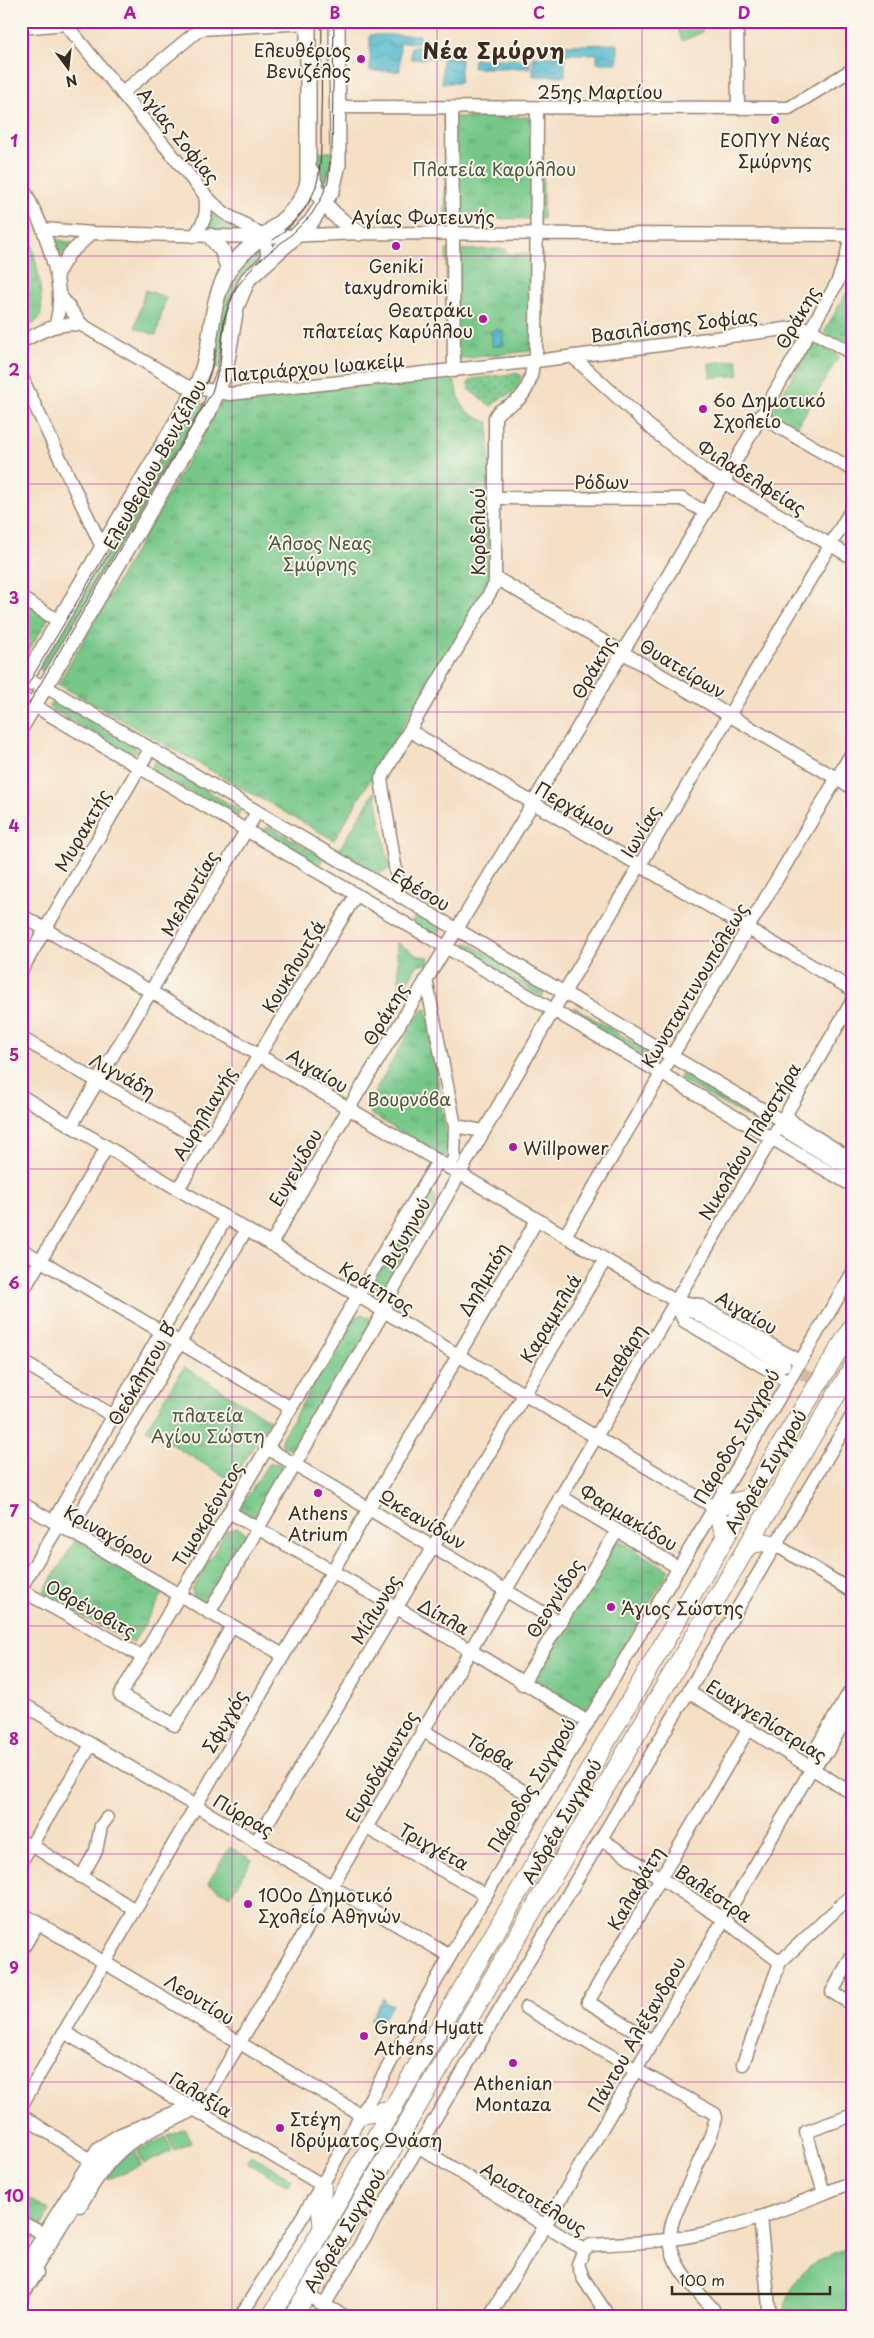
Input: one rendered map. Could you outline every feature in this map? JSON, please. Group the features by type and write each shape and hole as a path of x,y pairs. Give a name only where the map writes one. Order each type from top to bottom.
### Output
{"highway":[{"name":"Ανδρέα Συγγρού","path":"271,2317 726,1536 853,1326"},
{"name":"Ανδρέα Συγγρού","path":"293,2317 853,1367"},
{"path":"726,1536 714,1507 748,1499"},
{"path":"761,1523 766,1536 776,1545"},
{"path":"748,1545 763,1542 776,1545"},
{"path":"361,2115 393,2109"},
{"path":"322,2185 320,2212 322,2229"}],"main road":[{"name":"Ελευθερίου Βενιζέλου","path":"21,727 28,702 46,687 218,393 225,372 236,307 248,279 311,222 324,204 336,176 337,21"},
{"name":"Ελευθερίου Βενιζέλου","path":"21,687 196,389 204,367 216,300 229,270 240,256 294,208 302,198 307,186 308,22"},
{"path":"308,82 312,96 312,175 317,191 324,204 339,219 359,233"},
{"path":"210,236 222,250 229,270"},
{"path":"24,2275 101,2157 115,2147 140,2136"}],"street":[{"path":"21,28 25,21"},
{"path":"737,21 738,108"},
{"path":"21,28 66,22"},
{"name":"Αγίας Σοφίας","path":"66,22 205,195 221,211 256,230 262,237"},
{"path":"122,93 200,25 308,22"},
{"name":"25ης Μαρτίου","path":"337,108 789,108 853,69"},
{"path":"452,108 454,370"},
{"path":"534,361 537,109"},
{"path":"21,184 43,228 57,274 60,295 56,324"},
{"path":"194,236 203,225 206,215 205,195"},
{"name":"Αγίας Φωτεινής","path":"43,228 92,233 262,237 359,233 852,235"},
{"path":"57,274 69,254 92,233"},
{"name":"Θράκης","path":"349,1108 534,804 723,483 809,329 847,276 852,235"},
{"path":"262,237 267,253 266,262"},
{"path":"60,295 82,325"},
{"name":"Πατριάρχου Ιωακείμ","path":"21,342 56,324 69,322 82,325 168,376 196,389 238,394 572,356"},
{"name":"Βασιλίσσης Σοφίας","path":"572,356 801,327 809,329"},
{"path":"809,329 853,354"},
{"name":"Φιλαδελφείας","path":"572,356 666,440 704,471 853,558"},
{"name":"Κορδελιού","path":"400,897 381,779 492,591 496,578 495,417 498,412 523,395 531,379 534,361"},
{"path":"21,376 103,549"},
{"path":"760,416 853,470"},
{"name":"Ρόδων","path":"495,498 682,499 706,512"},
{"name":"Ιωνίας","path":"455,1171 483,1131 853,507"},
{"name":"Θυατείρων","path":"496,578 853,788"},
{"path":"21,598 60,621"},
{"path":"21,687 29,684 40,684 46,687"},
{"name":"Εφέσου","path":"46,687 456,930 784,1121"},
{"path":"28,702 853,1186"},
{"name":"Περγάμου","path":"410,731 853,990"},
{"name":"Μυρακτής","path":"21,971 150,749"},
{"name":"Κωνσταντινουπόλεως","path":"565,1236 853,751"},
{"name":"Μελαντίας","path":"71,1126 257,812"},
{"name":"Κουκλουτζά","path":"260,1055 356,895"},
{"name":"Αιγαίου","path":"21,915 784,1364"},
{"path":"426,979 455,1126 455,1171"},
{"name":"Νικολάου Πλαστήρα","path":"784,1121 853,1000"},
{"name":"Λιγνάδη","path":"21,1038 208,1143"},
{"name":"Αυρηλιανής","path":"178,1189 208,1143 260,1055"},
{"name":"Κράτητος","path":"21,1096 714,1507"},
{"name":"Ευγενίδου","path":"271,1244 349,1108"},
{"path":"770,1138 787,1116 795,1124 853,1160"},
{"path":"784,1121 853,1172"},
{"path":"455,1126 483,1131"},
{"name":"Νικολάου Πλαστήρα","path":"675,1301 770,1138"},
{"path":"21,1294 107,1147"},
{"name":"Βιζυηνού","path":"357,1296 438,1161"},
{"name":"Βιζυηνού","path":"384,1311 387,1300 455,1171"},
{"name":"Θεόκλητου Β΄","path":"21,1589 59,1525 57,1515 226,1218"},
{"name":"Δηλμπόη","path":"458,1356 538,1220"},
{"name":"Θεόκλητου Β΄","path":"59,1525 74,1523 246,1230"},
{"path":"21,1249 162,1330 291,1408"},
{"name":"Καραμπλιά","path":"524,1394 605,1260"},
{"name":"Πάροδος Συγγρού","path":"240,2317 322,2185 450,1956 853,1272"},
{"name":"Τιμοκρέοντος","path":"232,1626 175,1725 120,1695 357,1296"},
{"path":"675,1301 684,1321 788,1381"},
{"name":"Αιγαίου","path":"675,1301 699,1305 800,1361"},
{"name":"Σπαθάρη","path":"595,1437 675,1301"},
{"path":"209,1612 384,1311"},
{"name":"Σφιγγός","path":"21,2106 458,1356"},
{"path":"21,1362 113,1416"},
{"name":"Μίλωνος","path":"256,1842 524,1394"},
{"path":"325,2304 853,1414"},
{"name":"Ευρυδάμαντος","path":"21,2297 109,2160 140,2136 193,2110 207,2097 595,1437"},
{"name":"Ωκεανίδων","path":"267,1448 434,1545 560,1623"},
{"name":"Φαρμακίδου","path":"560,1496 679,1568"},
{"name":"Κριναγόρου","path":"21,1503 283,1655"},
{"name":"Δίπλα","path":"229,1512 395,1609 470,1650 522,1684 588,1722"},
{"name":"Θεογνίδος","path":"522,1684 616,1531"},
{"path":"776,1545 853,1592"},
{"name":"Οβρένοβιτς","path":"21,1589 143,1657"},
{"path":"812,1768 817,1747 853,1686"},
{"name":"Ευαγγελίστριας","path":"689,1692 853,1794"},
{"name":"Πύρρας","path":"21,1703 194,1807 450,1956"},
{"path":"812,1768 827,1752 851,1712"},
{"name":"Καλαφάτη","path":"652,2041 588,2002 749,1728"},
{"name":"Τόρβα","path":"422,1730 541,1802"},
{"path":"21,1862 26,1844 91,1745"},
{"name":"Πάντου Αλέξανδρου","path":"489,2317 545,2226 812,1768"},
{"path":"81,1877 96,1852 101,1826 107,1818"},
{"name":"Τριγγέτα","path":"365,1828 486,1895"},
{"name":"Βαλέστρα","path":"601,1838 723,1920 780,1962"},
{"path":"26,1844 135,1910"},
{"path":"743,2064 780,1962 853,1894"},
{"name":"Λεοντίου","path":"21,1913 238,2044 361,2115"},
{"path":"21,1951 38,1922"},
{"path":"853,1954 832,1992 853,2005"},
{"path":"526,2008 635,2071 706,2108 716,2118 711,2135 669,2229 671,2252 677,2267 713,2309"},
{"name":"Γαλαξία","path":"64,2032 322,2185"},
{"path":"24,2275 44,2234 89,2159 101,2144 175,2111 193,2110"},
{"path":"21,2115 89,2159"},
{"path":"824,2193 806,2132 853,2115"},
{"name":"Αριστοτέλους","path":"400,2135 584,2250 578,2264 580,2271 609,2317"},
{"path":"584,2250 591,2245 669,2240 708,2233 760,2217 853,2182"},
{"path":"760,2217 770,2317"},
{"path":"21,2222 44,2234"},
{"path":"306,2295 346,2317"}],"green space":[{"path":"675,21 704,21 701,33 682,41"},
{"name":"Πλατεία Καρύλλου","path":"444,117 543,117 543,219 445,218"},
{"path":"318,152 334,152 325,193 316,177"},
{"path":"21,208 37,266 41,312 38,320 21,329"},
{"path":"211,211 221,223 238,230 204,232 210,224"},
{"path":"53,240 72,243 58,258"},
{"path":"506,249 506,254 543,254 543,345 531,346 530,351 459,359 448,355 446,250"},
{"path":"257,250 264,260 252,272 223,369 210,366 224,291 240,265"},
{"path":"849,288 853,290 853,334 846,345 824,332"},
{"path":"145,290 166,297 156,335 135,328"},
{"path":"814,340 839,356 796,429 771,414"},
{"path":"737,360 739,375 710,378 709,363"},
{"path":"516,373 521,375 517,387 512,393 499,399 491,406 469,390 468,383 472,379"},
{"name":"Άλσος Νεας Σμύρνης","path":"453,376 463,406 472,415 489,422 489,584 334,840 58,684 222,401"},
{"path":"210,403 50,676 37,667 192,405"},
{"path":"21,599 50,616 21,663"},
{"path":"54,700 136,748 137,751 132,755 51,709 49,706"},
{"path":"156,761 240,810 238,817 235,818 153,770 152,766"},
{"path":"375,791 389,866 388,870 378,874 372,873 337,853"},
{"path":"271,827 324,858 318,866 263,834 266,828"},
{"path":"417,913 439,926 441,930 435,936 411,923"},
{"path":"396,942 418,956 429,957 428,964 418,964 405,987 400,990"},
{"path":"469,943 545,989 543,996 465,952 463,949 465,944"},
{"path":"574,1007 651,1053 650,1060 571,1016 569,1012"},
{"name":"Βουρνόβα","path":"427,1009 448,1147 447,1155 440,1157 370,1113 367,1105 421,1011"},
{"path":"684,1071 761,1117 759,1124 681,1080 679,1077"},
{"path":"430,1195 435,1197 436,1204 378,1298 373,1299 369,1296 369,1290 423,1200"},
{"path":"362,1314 370,1318 371,1328 298,1452 283,1447 281,1439 353,1319"},
{"name":"πλατεία Αγίου Σώστη","path":"184,1367 270,1420 232,1481 146,1429"},
{"path":"276,1463 283,1466 285,1474 256,1520 242,1518 239,1510 268,1464"},
{"path":"238,1528 245,1532 246,1541 213,1596 206,1603 194,1599 192,1590 226,1531"},
{"path":"615,1538 669,1570 584,1713 530,1681"},
{"path":"76,1539 164,1592 133,1643 45,1597 44,1591"},
{"path":"230,1847 252,1860 230,1896 208,1883"},
{"path":"185,2129 191,2143 174,2150 168,2136"},
{"path":"166,2137 172,2151 144,2164 137,2150"},
{"path":"135,2151 141,2165 109,2179 107,2178 118,2162"},
{"path":"251,2155 292,2179 288,2186 247,2162"},
{"path":"21,2194 50,2210 31,2245 21,2239"},
{"path":"853,2247 853,2317 783,2317 792,2289 806,2270 826,2257"}],"water":[{"path":"370,35 420,35 420,42 400,43 400,71 370,71"},
{"path":"618,44 618,63 597,63 597,54 565,54 565,76 533,76 533,56 552,57 552,45"},
{"path":"461,46 461,58 411,59 411,47"},
{"path":"442,59 461,59 460,83 442,83"},
{"path":"474,59 530,59 530,68 473,68"},
{"path":"494,329 503,331 503,346 492,346 492,335 490,333"},
{"path":"383,1998 385,2003 393,2004 379,2026 370,2021"}],"tunnel":[{"path":"786,1366 809,1377 853,1391"}],"tram line":[{"path":"273,240 287,229 304,209 313,194 318,178 321,146 322,21"},
{"path":"21,717 212,392 220,365 224,319 236,288 256,263 291,235 311,215 321,199 328,181 332,150 334,21"},
{"path":"21,696 203,390 211,369 215,349"}],"place":[{"name":"Ελευθέριος Βενιζέλος","path":"361,59"},
{"name":"ΕΟΠΥΥ Νέας Σμύρνης","path":"775,120"},
{"name":"Geniki taxydromiki","path":"396,246"},
{"name":"Θεατράκι πλατείας Καρύλλου","path":"483,319"},
{"name":"6ο Δημοτικό Σχολείο","path":"703,409"},
{"name":"Willpower","path":"513,1147"},
{"name":"Athens Atrium","path":"318,1493"},
{"name":"Άγιος Σώστης","path":"611,1607"},
{"name":"100ο Δημοτικό Σχολείο Αθηνών","path":"248,1904"},
{"name":"Grand Hyatt Athens","path":"364,2036"},
{"name":"Athenian Montaza","path":"513,2063"},
{"name":"Στέγη Iδρύματος Ωνάση","path":"280,2128"}],"district":[{"name":"Νέα Σμύρνη","path":"494,49"}]}
